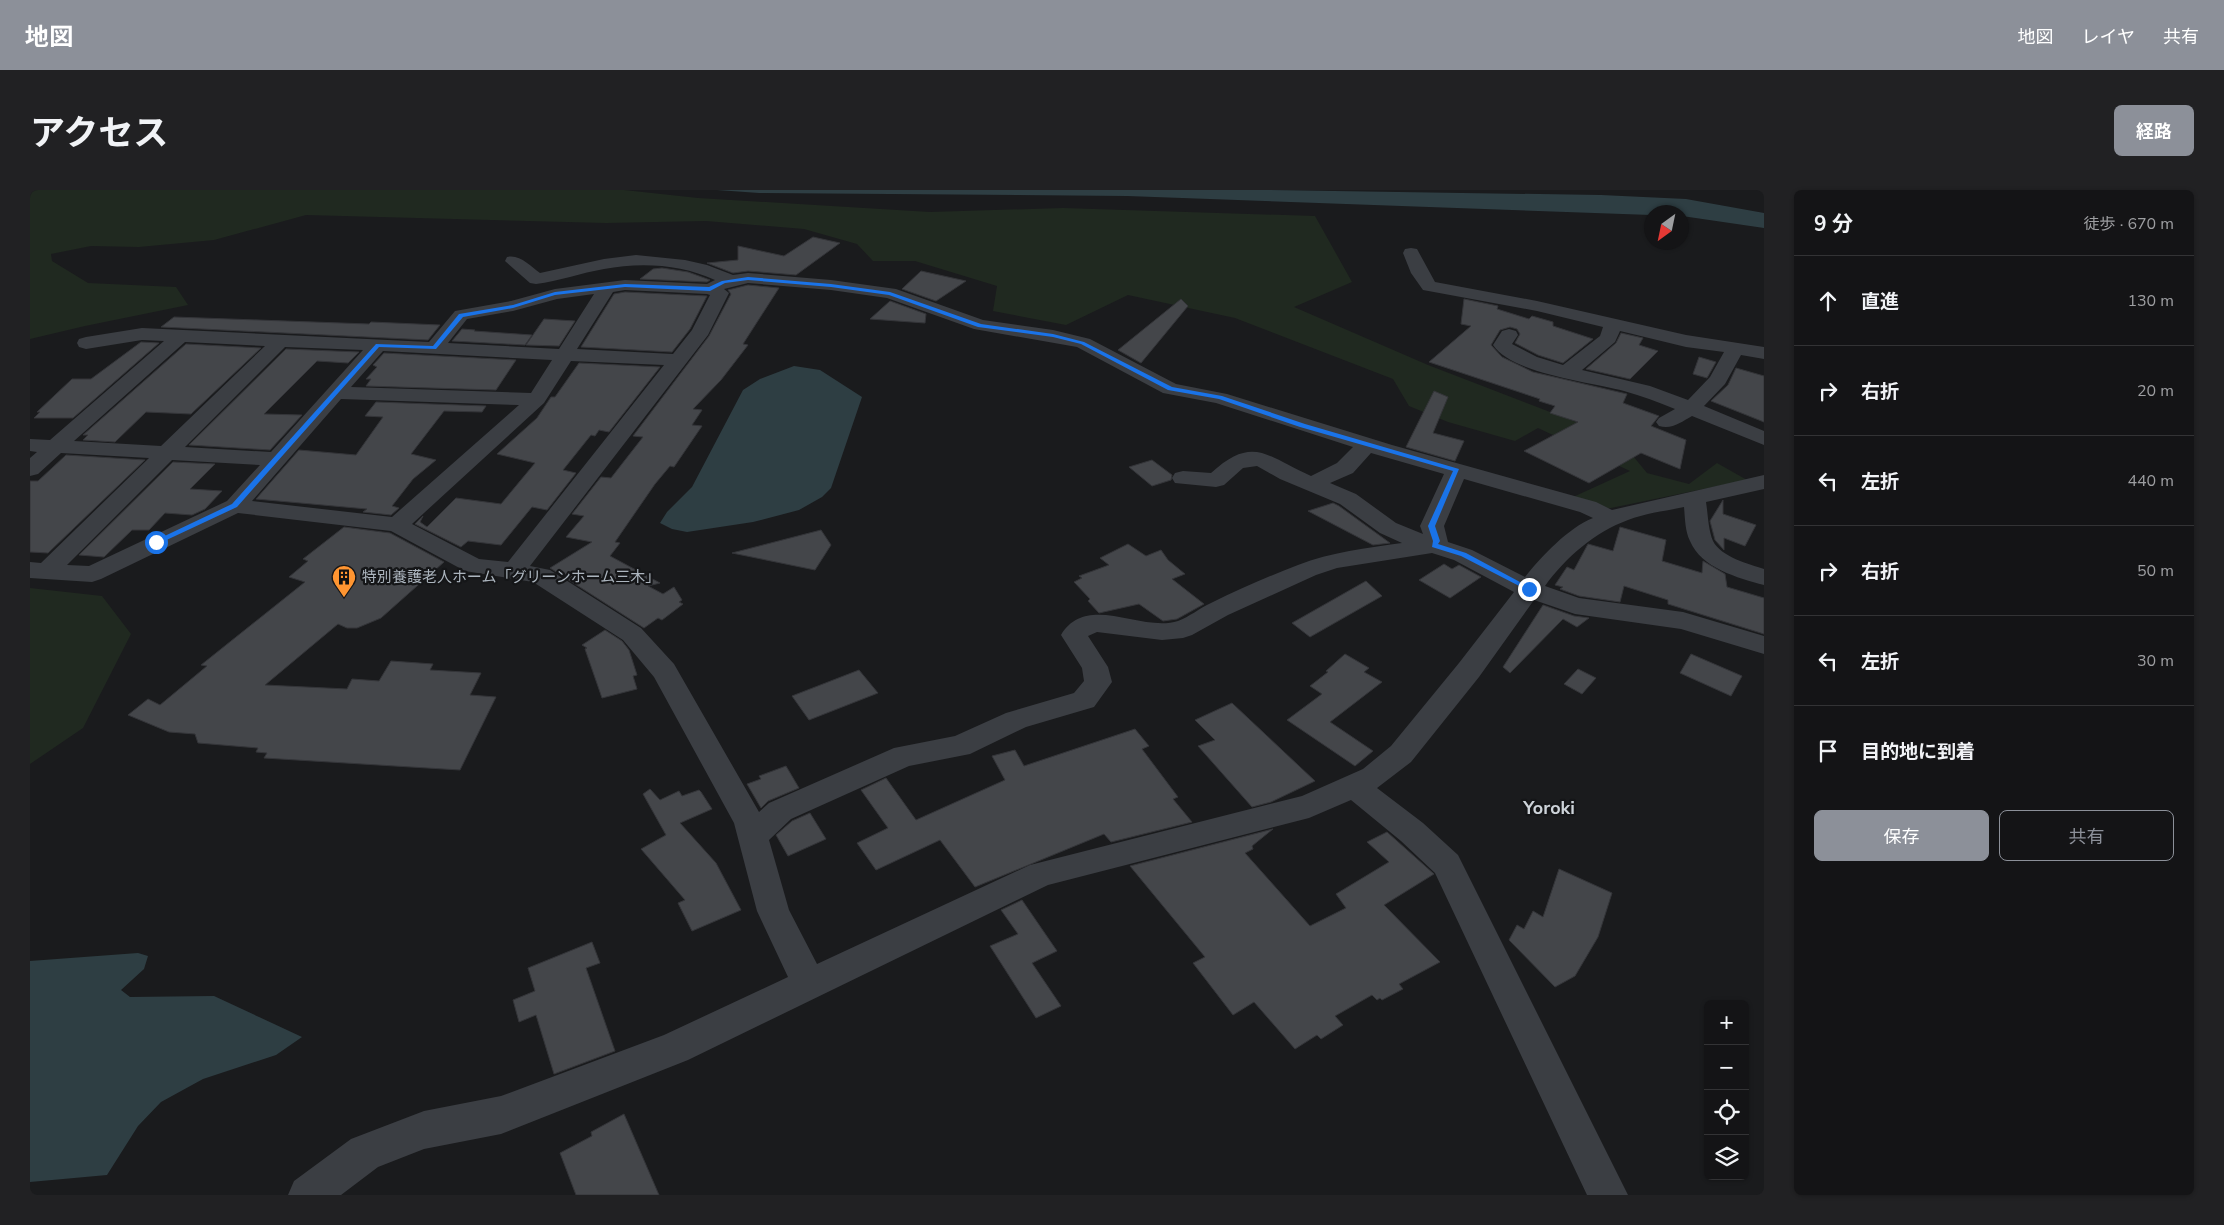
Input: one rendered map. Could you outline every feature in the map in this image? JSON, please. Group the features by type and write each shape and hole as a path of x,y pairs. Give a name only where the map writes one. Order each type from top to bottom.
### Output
{"street":[{"path":"1411,253 1420,273 1429,286 1537,306 1686,341 1764,352"},
{"path":"513,261 536,279 604,264 648,261 680,263 720,274 731,281"},
{"path":"710,289 724,282 748,278 831,285 890,293 980,325 1053,336 1082,343 1170,389 1220,398 1367,445 1588,507 1611,518"},
{"path":"434,348 461,315 513,306 555,294 625,286 710,289 720,293 701,331 514,570"},
{"path":"397,525 537,399 607,287"},
{"path":"1567,372 1608,338 1614,324"},
{"path":"86,342 142,334 678,360"},
{"path":"1509,335 1502,345 1518,357 1567,372 1642,390 1764,439"},
{"path":"30,469 180,336"},
{"path":"39,571 167,453 280,341"},
{"path":"39,571 92,574 235,506 378,345"},
{"path":"1666,422 1690,409 1718,380 1735,349"},
{"path":"334,393 537,399"},
{"path":"30,445 276,459"},
{"path":"1311,484 1345,468 1367,445"},
{"path":"1183,478 1216,480 1235,463 1245,459 1261,459 1311,484 1348,499 1388,528 1463,555 1529,589 1575,606 1683,621 1764,645"},
{"path":"1434,545 1437,541 1432,526 1456,470"},
{"path":"308,1195 364,1153 424,1130 510,1112 675,1048 1041,874 1309,806 1373,777 1401,754 1469,670 1529,589 1559,554 1594,526 1622,514 1764,482"},
{"path":"1692,497 1695,501 1701,542 1714,555 1764,578"},
{"path":"235,506 397,525 474,566 514,570 541,576 632,634 664,671 749,822 772,910 809,984"},
{"path":"752,834 760,830 780,811 904,756 960,746 1016,720 1084,700 1098,682 1095,667 1074,635 1083,626 1097,623 1162,631 1183,629 1218,609 1307,570 1333,561 1434,545"},
{"path":"1354,786 1412,832 1447,864 1608,1195"}],"shaded area":[{"path":"30,190 624,190 698,198 930,212 1063,208 1315,216 1352,282 1294,307 1428,365 1584,425 1624,445 1647,473 1689,484 1717,463 1747,480 1606,509 1573,497 1630,471 1538,428 1515,441 1448,422 1409,406 1393,379 1235,318 1128,295 1066,325 993,311 997,286 915,261 873,261 857,244 804,229 706,221 606,223 306,215 214,240 139,247 91,246 51,254 52,261 88,283 176,287 188,305 30,339"},
{"path":"717,190 1267,190 1601,195 1686,199 1764,213 1764,228 1689,217 1689,205 1644,205 1644,215 1127,196 759,193"},
{"path":"794,366 820,370 862,397 831,488 822,497 799,510 753,522 687,532 672,529 660,523 667,512 692,487 743,390 760,379"},
{"path":"30,588 102,596 131,634 83,728 30,764"},
{"path":"138,953 148,956 144,969 121,990 130,997 214,996 302,1037 276,1055 203,1079 161,1102 138,1126 107,1175 30,1182 30,961"}],"building":[{"path":"813,237 840,243 796,275 748,271 733,273 707,263 738,260 738,246 784,256"},
{"path":"662,268 688,272 710,280 707,282 640,279 653,269"},
{"path":"921,271 966,281 936,301 902,289"},
{"path":"748,285 779,288 743,344 748,345 721,380 693,409 702,410 692,425 702,426 674,467 670,466 655,484 615,542 620,543 610,556 660,583 648,586 663,594 674,587 682,600 679,602 683,604 662,620 658,618 644,628 550,568 592,542 566,537 584,516 572,514 601,477 611,478 643,437 633,436 709,336 731,294 728,290"},
{"path":"625,292 707,296 690,329 672,352 581,347 614,294"},
{"path":"1181,299 1188,306 1141,363 1118,350"},
{"path":"1464,299 1498,306 1497,309 1529,319 1532,316 1553,322 1553,326 1593,339 1563,363 1538,355 1515,343 1520,334 1517,329 1510,327 1500,330 1491,345 1502,357 1533,372 1627,394 1623,403 1659,416 1651,426 1686,440 1680,469 1641,453 1589,483 1524,451 1578,422 1550,413 1555,406 1539,401 1540,399 1429,362 1471,326 1461,324"},
{"path":"890,301 926,314 925,323 870,319"},
{"path":"174,317 440,325 428,340 161,327"},
{"path":"544,319 575,321 559,346 526,345"},
{"path":"462,329 532,335 525,345 452,341"},
{"path":"1621,333 1643,338 1639,345 1658,351 1630,379 1586,369 1616,343"},
{"path":"141,342 159,343 73,418 34,418 40,412 37,412 72,379 91,379"},
{"path":"186,344 261,348 191,414 146,412 115,442 83,440 88,435 83,435"},
{"path":"286,349 359,352 348,363 317,361 264,414 302,415 270,450 189,445"},
{"path":"384,353 516,360 496,390 366,386 371,379 366,379 377,367 373,365"},
{"path":"1699,357 1716,362 1707,378 1693,374"},
{"path":"579,363 660,367 609,432 599,430 595,436 591,435 563,470 576,473 547,510 532,507 501,545 468,541 461,547 415,524 423,516 420,522 427,527 456,498 501,504 535,463 497,454 537,418 551,397 555,397"},
{"path":"1736,368 1764,376 1764,422 1711,401 1728,385"},
{"path":"1434,391 1448,397 1433,433 1464,441 1455,461 1406,447"},
{"path":"376,402 486,406 482,412 444,411 411,454 436,460 413,479 392,506 399,508 391,515 363,512 367,509 256,499 299,450 356,455 383,417 365,416"},
{"path":"66,455 145,460 48,553 30,552 30,481 38,481"},
{"path":"1152,460 1172,475 1171,480 1152,486 1129,467"},
{"path":"173,462 215,464 190,489 222,491 205,509 192,515 165,513 149,530 132,530 104,557 79,555"},
{"path":"1723,500 1723,514 1756,525 1745,546 1724,538 1724,550 1715,540 1710,521"},
{"path":"1333,503 1390,543 1373,545 1308,511"},
{"path":"344,527 390,533 444,562 381,618 357,628 347,628 338,624 265,685 347,689 352,679 379,681 391,661 433,664 430,670 481,673 470,695 496,697 460,770 264,758 267,753 256,752 258,748 198,743 195,734 169,732 128,715 148,699 160,705 207,666 201,665 305,582 289,577 308,561 303,559"},
{"path":"1620,527 1666,540 1662,561 1702,573 1703,561 1725,574 1727,587 1764,598 1764,634 1668,604 1668,600 1624,586 1620,602 1579,596 1560,589 1563,587 1555,585 1567,567 1574,570 1588,544 1613,551"},
{"path":"821,530 831,545 815,570 732,553"},
{"path":"1128,544 1146,556 1161,550 1168,560 1185,574 1172,579 1204,604 1177,619 1163,621 1139,604 1099,613 1088,601 1090,599 1074,582 1082,578 1079,576 1109,565 1100,558"},
{"path":"1444,564 1452,569 1459,565 1481,577 1450,598 1419,580"},
{"path":"1366,581 1382,596 1310,637 1292,623"},
{"path":"1543,605 1574,616 1589,618 1577,627 1563,619 1510,673 1503,667"},
{"path":"605,630 622,641 629,650 637,675 633,676 637,689 602,698 585,649 587,648 582,645"},
{"path":"1345,654 1369,668 1364,672 1382,682 1330,722 1373,751 1355,766 1287,720 1322,694 1310,686 1328,672 1326,671"},
{"path":"1691,654 1742,676 1731,696 1680,673"},
{"path":"1578,669 1596,678 1582,694 1564,684"},
{"path":"859,670 878,693 809,720 792,696"},
{"path":"1232,703 1315,781 1271,802 1252,807 1198,746 1215,740 1195,720"},
{"path":"1135,729 1149,746 1142,749 1178,797 1173,799 1192,822 1111,842 1104,834 975,887 940,840 876,870 857,843 888,828 861,790 886,778 916,820 1005,780 992,756 1015,750 1024,766"},
{"path":"786,766 799,788 768,801 761,808 747,784 761,779 759,776"},
{"path":"650,789 660,800 679,791 682,796 699,790 701,792 712,809 680,823 716,863 741,910 692,931 678,903 685,900 641,849 666,835 643,794"},
{"path":"810,813 826,839 788,856 776,835 792,821"},
{"path":"1273,829 1252,846 1253,849 1245,853 1310,926 1346,908 1336,894 1389,862 1367,842 1387,832 1434,874 1384,905 1440,962 1399,984 1403,989 1382,1000 1380,998 1377,1000 1372,995 1335,1016 1343,1025 1321,1039 1317,1035 1295,1049 1254,1002 1233,1015 1193,963 1205,957 1130,866"},
{"path":"1559,869 1612,893 1598,937 1575,976 1555,987 1509,940 1517,925 1524,929 1533,911 1543,917"},
{"path":"1022,900 1057,951 1032,963 1061,1006 1036,1018 990,946 1018,934 1001,910"},
{"path":"592,942 600,963 586,968 615,1051 554,1074 536,1015 519,1022 513,1000 535,991 528,968"},
{"path":"624,1114 659,1195 576,1195 560,1153 592,1136 591,1132"}],"place":[{"name":"特別養護老人ホーム「グリーンホーム三木」","path":"344,598"}],"district":[{"name":"Yoroki","path":"1549,808"}],"route":[{"path":"156,542 235,506 378,345 434,348 461,315 513,306 555,294 625,286 710,289 724,282 748,278 831,285 890,293 980,325 1053,336 1082,343 1170,389 1220,398 1303,426 1456,470 1432,526 1437,541 1434,545 1463,555 1529,589"}]}
